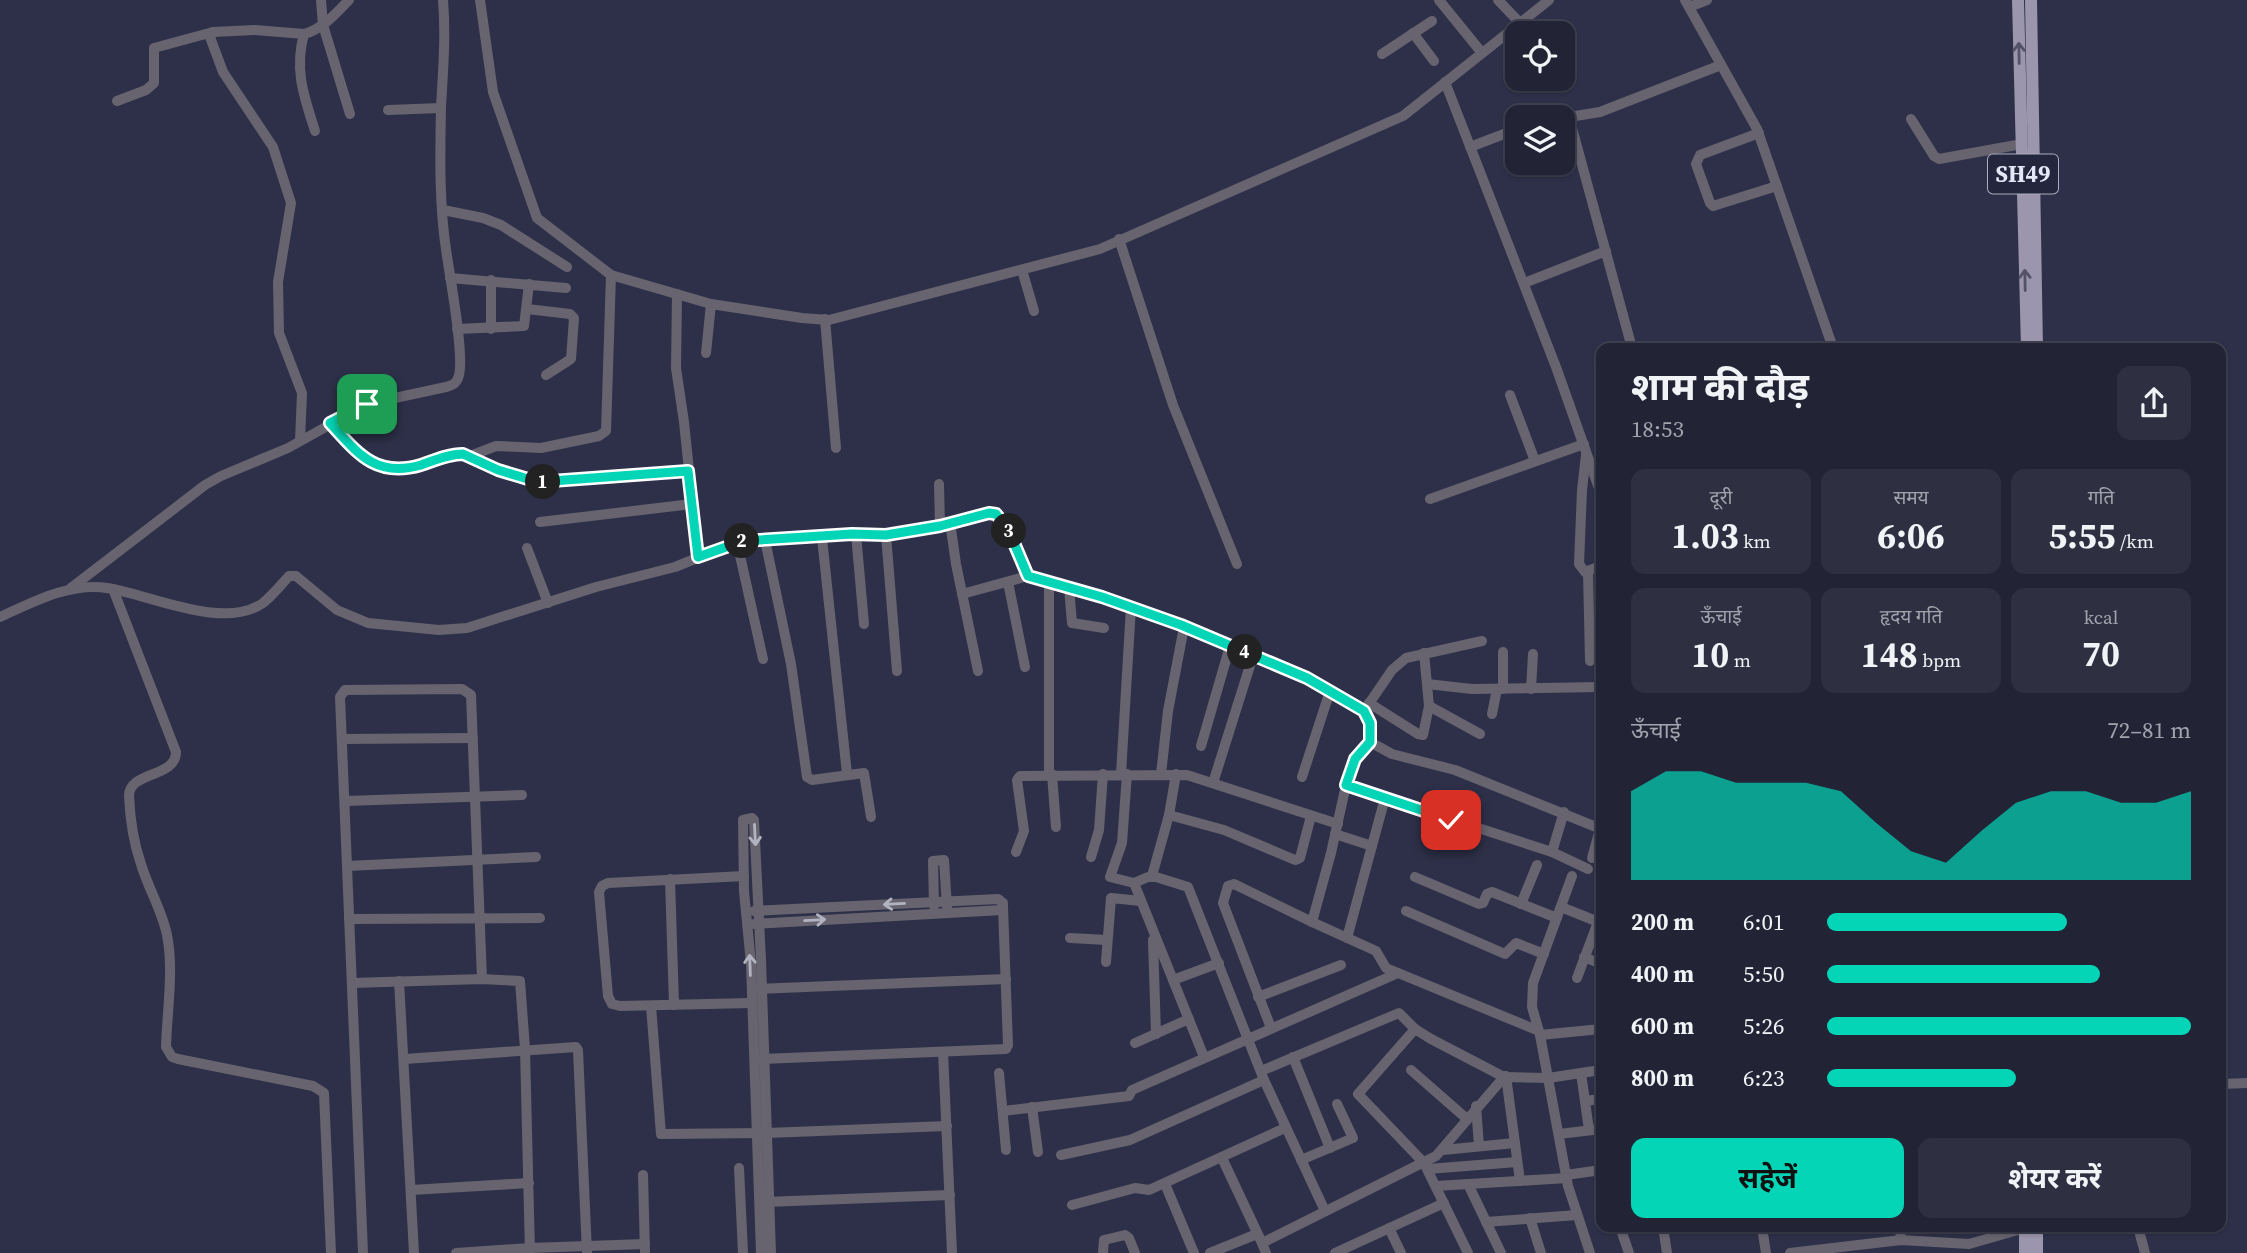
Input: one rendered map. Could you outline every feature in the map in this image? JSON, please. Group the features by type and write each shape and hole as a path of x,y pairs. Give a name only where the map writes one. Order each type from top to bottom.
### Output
{"main road":[{"name":"SH49","path":"2018,0 2026,343"},
{"name":"SH49","path":"2031,0 2037,343"},
{"path":"2025,1253 2028,1232"},
{"path":"2031,1232 2037,1253"}],"street":[{"path":"321,0 323,24 350,114"},
{"path":"117,101 146,90 154,83 154,48 213,32 255,30 304,34 323,24 349,0"},
{"path":"67,591 205,485 221,476 300,441 367,404 453,385 461,371 444,243 441,108 445,35 443,0"},
{"path":"480,0 493,92 537,218 611,275 711,304 825,320 1100,249 1403,116 1505,35"},
{"path":"1439,0 1482,53"},
{"path":"1498,0 1518,21"},
{"path":"1523,21 1549,0"},
{"path":"1707,0 1687,4 1759,133 1831,343"},
{"path":"1382,54 1432,21"},
{"path":"213,32 210,37 223,72 268,136 291,203 278,282 279,333 302,393 300,441"},
{"path":"1413,33 1434,61"},
{"path":"304,34 299,60 300,78 315,131"},
{"path":"1575,116 1600,112 1721,65"},
{"path":"1445,82 1524,283 1596,480"},
{"path":"388,110 441,108"},
{"path":"1911,119 1934,156 1939,159 2022,144"},
{"path":"1759,133 1700,155 1696,164 1713,206 1777,186"},
{"path":"1470,147 1505,134"},
{"path":"1575,148 1631,343"},
{"path":"443,210 483,218 501,225 567,267"},
{"path":"1119,239 1173,405 1237,564"},
{"path":"1524,283 1606,251"},
{"path":"1022,270 1034,311"},
{"path":"470,456 496,446 541,448 599,436 606,431 611,275"},
{"path":"450,278 566,288"},
{"path":"491,280 491,329"},
{"path":"457,328 522,327 525,324 529,285"},
{"path":"677,294 675,351 698,557"},
{"path":"706,354 711,304"},
{"path":"527,309 570,314 574,318 571,359 546,375"},
{"path":"825,320 836,449"},
{"path":"1510,395 1535,461"},
{"path":"330,423 360,457 393,469 407,469 456,454 470,456 498,470 538,482 688,471"},
{"path":"1430,499 1535,461 1585,448"},
{"path":"1585,448 1579,564 1582,570 1588,572 1596,568"},
{"path":"939,484 945,524 978,671"},
{"path":"540,522 692,505"},
{"path":"0,617 48,595 82,587 113,589 191,610 245,611 263,603 289,576 296,576 337,610 368,623 439,630 467,628 493,622 596,587 675,567 737,542 856,534 886,535 989,513 996,514 1008,529 1028,576"},
{"path":"856,534 863,624"},
{"path":"886,535 897,671"},
{"path":"822,538 847,774"},
{"path":"765,540 791,664 807,777 812,780 864,773 871,817"},
{"path":"737,542 763,659"},
{"path":"527,548 548,603"},
{"path":"1588,572 1590,661"},
{"path":"962,594 1028,576 1069,587 1184,627 1307,678 1420,736 1424,733 1429,706 1424,653"},
{"path":"1049,581 1050,774 1056,827"},
{"path":"1008,582 1025,667"},
{"path":"1069,587 1072,623 1104,628"},
{"path":"113,589 176,752 170,765 135,783 129,795 138,857 167,936 169,959 166,1047 172,1056 178,1059 313,1086 324,1093 331,1253"},
{"path":"1131,607 1122,843 1110,877 1134,883 1152,876 1188,887 1262,1075 1325,1211"},
{"path":"1161,774 1168,711 1184,627"},
{"path":"1366,707 1399,663 1406,658 1482,641"},
{"path":"1201,746 1230,646"},
{"path":"1492,714 1500,689 1503,652"},
{"path":"1531,689 1534,654"},
{"path":"1213,783 1254,656"},
{"path":"1427,684 1500,689 1596,687"},
{"path":"363,1253 341,693 349,690 467,690 472,699 482,979"},
{"path":"1302,777 1330,691"},
{"path":"1429,706 1480,734"},
{"path":"1312,922 1321,895 1346,785 1355,759 1370,742 1370,723 1366,707"},
{"path":"342,739 473,738"},
{"path":"1370,742 1392,754 1437,764 1596,827"},
{"path":"1016,852 1024,831 1018,777 1050,774 1187,775 1311,816 1372,846"},
{"path":"1091,857 1099,830 1102,774"},
{"path":"1152,876 1170,815 1176,774"},
{"path":"1346,785 1590,863 1596,844"},
{"path":"345,801 522,795"},
{"path":"1347,937 1385,798"},
{"path":"1552,852 1564,812"},
{"path":"1170,815 1224,830 1295,860 1300,858 1311,816"},
{"path":"759,1059 751,1003 744,876 743,821 752,818 762,989 759,1059 764,1202 761,1253"},
{"path":"347,866 536,857"},
{"path":"934,914 933,861 944,860 947,913"},
{"path":"1521,904 1537,865"},
{"path":"744,876 608,883 602,886 599,892 608,996 612,1004 651,1006 751,1003"},
{"path":"1573,876 1531,992 1567,1177 1590,1253"},
{"path":"1415,877 1479,905 1489,892 1557,918"},
{"path":"670,879 674,1005"},
{"path":"1134,883 1204,1057"},
{"path":"1271,1028 1223,903 1228,886 1234,884 1377,951 1383,966 1539,1033 1596,1029"},
{"path":"1106,962 1111,898 1141,901"},
{"path":"746,911 998,899 1003,903 1006,1049 759,1059"},
{"path":"862,906 863,918"},
{"path":"1561,907 1596,922"},
{"path":"747,924 1002,910"},
{"path":"1406,911 1505,954 1517,943 1544,954"},
{"path":"349,919 540,918"},
{"path":"1577,978 1596,930"},
{"path":"1153,932 1156,1034"},
{"path":"1070,938 1107,940"},
{"path":"1584,957 1596,962"},
{"path":"1173,981 1219,963"},
{"path":"1258,997 1341,965"},
{"path":"1003,1111 1129,1096 1132,1090 1204,1057 1398,973"},
{"path":"352,983 482,979 520,981 525,1049 530,1250"},
{"path":"751,990 1006,979"},
{"path":"399,981 414,1253"},
{"path":"651,1006 661,1134 947,1126"},
{"path":"1061,1156 1130,1140 1293,1057 1399,1013 1415,1029 1449,1050 1505,1077 1548,1078 1596,1071"},
{"path":"1135,1043 1189,1019"},
{"path":"1415,1029 1358,1094 1426,1166 1468,1253"},
{"path":"405,1059 572,1046 578,1050 587,1250"},
{"path":"943,1052 952,1253"},
{"path":"1293,1057 1331,1148"},
{"path":"1411,1070 1467,1119"},
{"path":"999,1073 1006,1150"},
{"path":"1581,1073 1589,1130"},
{"path":"1210,1253 1262,1243 1325,1211 1426,1166 1443,1150 1476,1106 1505,1077"},
{"path":"1505,1077 1520,1181"},
{"path":"2226,1084 2247,1083"},
{"path":"1585,1101 1596,1100"},
{"path":"1301,1160 1353,1138 1337,1104"},
{"path":"1476,1106 1479,1146"},
{"path":"1032,1107 1038,1152"},
{"path":"1072,1205 1135,1188 1149,1190 1285,1128"},
{"path":"1559,1134 1596,1129"},
{"path":"1443,1150 1515,1143"},
{"path":"1222,1158 1262,1243"},
{"path":"1426,1166 1517,1162"},
{"path":"738,1168 743,1253"},
{"path":"1436,1186 1567,1177 1596,1172"},
{"path":"456,1253 645,1249 643,1175"},
{"path":"411,1190 529,1183"},
{"path":"1165,1184 1194,1253"},
{"path":"1468,1184 1501,1253"},
{"path":"764,1202 950,1195"},
{"path":"764,1202 771,1253"},
{"path":"1338,1252 1444,1203"},
{"path":"1486,1222 1577,1215"},
{"path":"1530,1218 1541,1253"},
{"path":"1389,1228 1401,1253"},
{"path":"1622,1232 1629,1253"},
{"path":"1664,1232 1667,1253"},
{"path":"1763,1232 1766,1253"},
{"path":"1900,1232 1901,1240"},
{"path":"1790,1253 1901,1240 1969,1244 2011,1232"},
{"path":"2139,1232 2145,1253"},
{"path":"1103,1253 1104,1240 1125,1236 1129,1238 1135,1253"}],"route":[{"path":"367,404 330,423 360,457 393,469 407,469 463,454 519,478 538,482 688,471 698,557 743,541 852,534 886,535 940,526 989,513 996,514 1008,529 1028,576 1102,597 1184,627 1307,678 1364,711 1370,723 1370,742 1352,764 1346,785 1451,820"}]}
